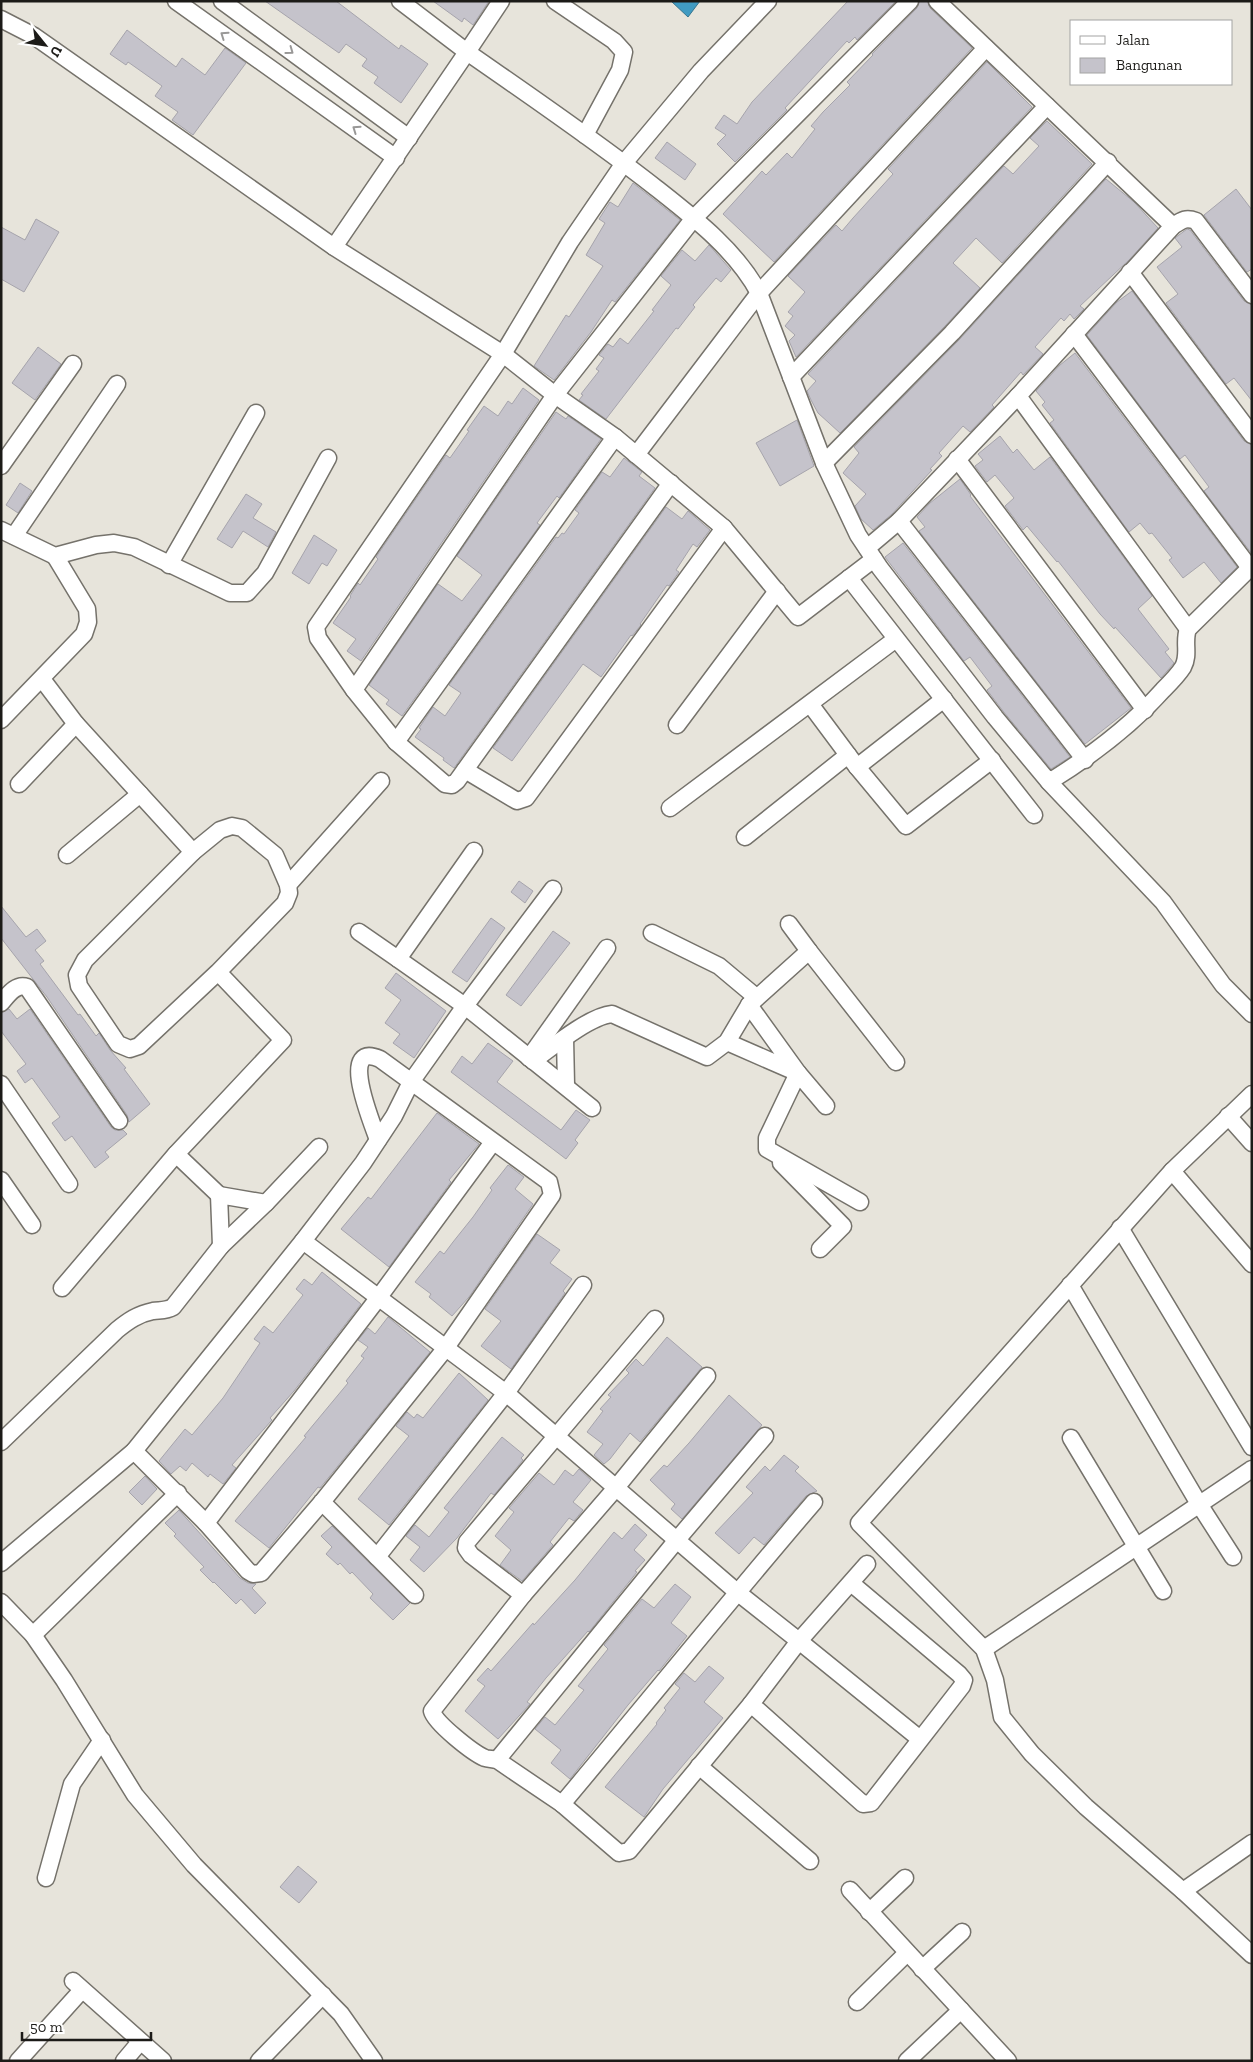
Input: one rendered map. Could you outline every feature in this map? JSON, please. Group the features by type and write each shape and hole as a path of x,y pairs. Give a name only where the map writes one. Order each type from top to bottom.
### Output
{"street":[{"path":"176,1 396,158"},
{"path":"222,1 409,138"},
{"path":"400,1 467,52 624,163 694,218 737,260 749,275 759,293 824,463 858,535 870,553 995,717 1049,782 1163,902 1223,985 1252,1014"},
{"path":"334,247 501,1"},
{"path":"555,1 614,40 624,52 620,70 585,134"},
{"path":"671,483 466,770 452,786 445,784 396,742 354,690 318,638 316,627 503,354 570,242 624,163 702,71 768,1"},
{"path":"354,690 555,395 694,218 910,1"},
{"path":"937,1 1173,226"},
{"path":"1,19 34,36 334,247 503,354 555,395 615,437 724,528 798,617 849,578 899,521 1018,396 1173,226 1184,219 1190,218 1196,221 1252,295"},
{"path":"636,456 759,293 986,48"},
{"path":"791,377 1047,106"},
{"path":"824,463 952,333 1108,162"},
{"path":"1130,272 1252,435"},
{"path":"1049,782 1085,760 1145,710 1183,667 1187,657 1185,640 1188,629 1251,567 1074,334"},
{"path":"1,466 73,364"},
{"path":"1,720 84,634 88,622 87,609 55,556 8,533 117,384"},
{"path":"1018,396 1188,629"},
{"path":"169,565 256,413"},
{"path":"396,742 615,437"},
{"path":"55,556 96,545 114,543 134,548 230,593 247,593 265,573 328,458"},
{"path":"957,459 1145,710"},
{"path":"899,521 1085,760"},
{"path":"466,770 517,801 526,798 724,528"},
{"path":"849,578 1034,815"},
{"path":"678,725 777,591"},
{"path":"670,808 896,639"},
{"path":"42,679 76,724 193,852"},
{"path":"745,837 944,699"},
{"path":"810,704 852,761 906,826 992,760"},
{"path":"19,784 76,724"},
{"path":"288,885 381,781"},
{"path":"67,855 140,794"},
{"path":"232,826 242,828 275,855 288,885 289,893 285,903 218,972 139,1046 130,1050 118,1044 79,986 77,975 85,960 193,852 220,830 232,826"},
{"path":"398,959 474,850"},
{"path":"1,1563 134,1450 303,1241 378,1140 394,1116 411,1082 465,1006 553,889"},
{"path":"788,924 896,1062"},
{"path":"358,932 465,1006 566,1085 592,1108"},
{"path":"652,933 719,966 752,1001 798,1073 826,1106"},
{"path":"531,1059 607,948"},
{"path":"531,1059 595,1020 612,1014 707,1057 727,1042 752,1001 809,951"},
{"path":"62,1288 176,1154 283,1040 218,972"},
{"path":"4,992 23,985 27,987 119,1121"},
{"path":"565,1038 566,1085"},
{"path":"727,1042 798,1073"},
{"path":"134,1450 206,1522 248,1571 253,1574 261,1574 322,1502 445,1349 552,1195 549,1182 380,1058 374,1056 362,1058 359,1063 360,1083 378,1140"},
{"path":"798,1073 767,1138 767,1149 843,1226 820,1249"},
{"path":"1,1084 69,1184"},
{"path":"1252,1094 1172,1171 859,1523 984,1649 995,1680 1002,1717 1032,1754 1086,1807 1183,1891 1252,1955"},
{"path":"1228,1116 1252,1143"},
{"path":"206,1522 379,1297 493,1142"},
{"path":"1,1442 117,1330 134,1317 153,1311 168,1310 173,1307 221,1246 266,1203 319,1147"},
{"path":"767,1149 860,1202"},
{"path":"176,1154 219,1195 266,1203"},
{"path":"1172,1171 1252,1264"},
{"path":"1,1180 32,1225"},
{"path":"219,1195 221,1246"},
{"path":"1120,1228 1252,1447"},
{"path":"303,1241 506,1393 615,1489 737,1592 920,1739"},
{"path":"377,1557 506,1393 583,1285"},
{"path":"1070,1285 1199,1504 1233,1557"},
{"path":"523,1595 471,1555 466,1548 467,1542 549,1432 655,1318"},
{"path":"707,1376 615,1489 523,1595 432,1711 434,1717 460,1740 486,1758 497,1760 562,1804 619,1852 624,1853 629,1851 751,1704 799,1641 867,1564"},
{"path":"497,1760 676,1541 765,1436"},
{"path":"1071,1438 1163,1591"},
{"path":"984,1649 1252,1469"},
{"path":"33,1635 178,1493"},
{"path":"322,1502 415,1595"},
{"path":"562,1804 814,1502"},
{"path":"751,1704 863,1804 871,1803 962,1686 964,1680 851,1583"},
{"path":"1,1602 33,1635 135,1794 194,1865 341,2014 374,2061"},
{"path":"46,1878 72,1784 102,1740"},
{"path":"699,1766 810,1861"},
{"path":"1183,1891 1252,1843"},
{"path":"869,1912 905,1878"},
{"path":"850,1890 1008,2061"},
{"path":"922,1969 962,1932"},
{"path":"857,2002 908,1953"},
{"path":"18,2061 78,1986 163,2061"},
{"path":"259,2061 323,1995"},
{"path":"907,2061 961,2010"},
{"path":"124,2061 140,2042"}],"water":[{"path":"671,1 700,1 688,17"}],"building":[{"path":"265,1 336,1 399,49 401,45 428,64 401,103 374,83 378,77 362,66 367,59 346,44 339,53"},
{"path":"433,1 489,1 473,25 464,18 462,22"},
{"path":"848,1 896,1 857,40 855,37 849,43 847,41 785,108 787,110 735,162 717,144 726,135 715,128 724,115 737,124 752,102"},
{"path":"920,1 927,1 930,8 972,48 774,262 723,214 762,171 766,175 787,153 792,158 815,129 811,126 850,85 847,82 917,8"},
{"path":"127,30 176,67 182,58 205,75 225,48 246,63 193,135 172,120 178,112 155,96 162,86 128,62 126,65 110,54"},
{"path":"987,62 1032,107 796,357 789,341 795,335 785,326 793,316 788,312 805,292 788,276 836,225 842,231 893,174 888,169"},
{"path":"1047,121 1092,164 1002,263 976,238 953,263 980,288 840,433 818,413 807,391 816,381 808,374 1004,166 1013,174 1039,146 1030,138"},
{"path":"667,142 696,164 685,180 655,158"},
{"path":"1106,179 1134,202 1158,228 1129,260 1080,306 1084,309 1074,319 1070,314 1064,321 1061,318 1035,347 1043,354 1023,375 1021,372 992,405 994,407 970,432 963,426 939,453 942,456 930,469 932,470 892,514 873,530 861,519 855,506 866,494 843,473 859,453 854,447 959,340"},
{"path":"633,183 680,220 615,302 612,300 591,332 554,380 534,366 566,315 569,317 603,266 586,255 605,223 599,219 610,202 618,207"},
{"path":"1236,189 1252,210 1252,269 1247,272 1204,215"},
{"path":"36,219 59,232 24,292 1,279 1,227 25,240"},
{"path":"1187,229 1190,230 1244,301 1252,305 1252,401 1234,378 1226,384 1166,303 1178,294 1157,267 1182,247 1175,238"},
{"path":"709,245 731,270 721,282 716,278 693,305 695,307 678,329 676,328 606,419 579,400 583,395 581,394 599,371 596,369 604,358 599,355 608,344 613,347 620,338 628,344 654,311 652,310 671,285 661,276 682,250 695,261"},
{"path":"1132,291 1244,441 1252,445 1252,554 1204,491 1209,487 1185,455 1180,459 1087,335 1117,302"},
{"path":"38,347 61,364 35,400 12,383"},
{"path":"1075,353 1237,567 1221,583 1204,562 1183,578 1169,560 1172,558 1152,533 1149,534 1140,523 1129,532 1050,423 1054,420 1042,405 1045,402 1036,391 1060,365"},
{"path":"523,388 539,400 361,661 347,651 356,639 333,623 358,583 360,585 378,559 376,557 446,455 450,458 484,406 498,416 508,401 512,404"},
{"path":"556,412 566,419 568,416 601,439 559,498 557,496 537,523 540,525 402,716 386,704 389,700 369,685 438,584 462,601 482,575 457,556"},
{"path":"797,420 814,466 780,486 756,443"},
{"path":"1000,436 1013,453 1017,449 1034,470 1050,457 1152,596 1138,609 1169,649 1165,652 1174,663 1161,678 1115,627 1114,629 1100,614 1058,561 1027,526 1023,530 1005,506 1014,498 995,475 987,482 975,466 983,460 978,454"},
{"path":"624,458 642,472 639,476 655,488 454,768 443,760 444,758 415,737 421,729 419,728 433,707 445,716 461,693 449,685 556,537 558,538 562,533 564,534 579,513 575,510 602,472 610,477"},
{"path":"960,479 970,496 1131,708 1085,744 919,531 925,527 917,517 930,503"},
{"path":"20,483 32,491 18,513 6,505"},
{"path":"246,494 262,504 253,518 276,532 268,547 243,531 232,548 217,539"},
{"path":"666,507 682,519 688,511 710,530 697,547 693,544 676,570 679,572 669,586 667,585 641,625 631,635 601,677 583,664 512,761 493,748"},
{"path":"314,535 337,550 327,566 322,563 309,584 292,573"},
{"path":"903,543 1070,757 1051,769 1003,711 987,690 992,686 970,657 964,661 885,557"},
{"path":"519,881 533,891 525,903 511,892"},
{"path":"1,906 26,937 37,929 46,941 35,950 44,961 40,964 78,1015 80,1014 96,1036 99,1033 110,1050 126,1068 124,1069 150,1104 129,1122 127,1115 47,997 1,938"},
{"path":"491,918 505,928 467,982 452,972"},
{"path":"553,931 570,943 521,1006 506,995"},
{"path":"396,973 446,1011 414,1058 393,1043 400,1034 385,1023 401,1000 385,988"},
{"path":"9,1009 17,1019 30,1009 111,1127 115,1130 123,1130 127,1134 105,1152 109,1157 95,1168 72,1136 65,1141 52,1123 60,1117 32,1078 25,1083 17,1071 26,1064 1,1031 1,1013"},
{"path":"488,1043 513,1061 497,1082 561,1130 576,1110 590,1120 575,1140 578,1143 566,1159 451,1072 462,1056 472,1064"},
{"path":"437,1113 479,1144 449,1180 451,1182 389,1267 341,1229 368,1197 371,1199"},
{"path":"508,1165 524,1177 515,1189 533,1204 469,1297 452,1316 429,1297 431,1294 415,1282 440,1251 444,1254 473,1217 492,1190 490,1188"},
{"path":"537,1234 560,1250 550,1263 572,1279 563,1291 565,1293 511,1369 481,1346 501,1321 485,1309"},
{"path":"322,1272 361,1304 294,1391 270,1418 272,1420 232,1465 236,1468 223,1484 210,1474 208,1477 192,1463 186,1471 180,1466 171,1474 159,1461 185,1429 192,1435 223,1398 260,1343 254,1339 264,1326 273,1333 303,1295 296,1289 304,1279 312,1285"},
{"path":"388,1317 430,1352 269,1548 235,1521 306,1437 304,1436 348,1383 346,1381 364,1358 361,1356 368,1347 358,1340 368,1328 375,1334"},
{"path":"667,1337 702,1367 640,1442 630,1433 604,1464 594,1455 603,1444 587,1432 603,1411 600,1409 611,1397 608,1395 629,1373 626,1370 636,1359 643,1366"},
{"path":"459,1373 488,1400 389,1525 358,1499 409,1436 396,1426 407,1412 414,1418 417,1414 423,1418"},
{"path":"729,1395 762,1425 682,1519 671,1509 675,1504 650,1480 664,1465 667,1467"},
{"path":"502,1437 524,1455 521,1458 523,1460 494,1495 491,1493 457,1538 424,1572 410,1560 420,1547 406,1536 415,1525 429,1537 449,1512 444,1508"},
{"path":"784,1455 799,1467 795,1471 817,1491 806,1496 764,1545 754,1537 739,1554 715,1533 753,1493 746,1487 765,1466 770,1471"},
{"path":"579,1469 591,1480 573,1502 583,1510 574,1521 569,1518 550,1542 553,1545 522,1581 500,1565 511,1550 495,1536 514,1512 509,1508 539,1473 554,1485 565,1470 573,1476"},
{"path":"145,1476 157,1489 142,1505 129,1492"},
{"path":"179,1510 240,1578 248,1583 256,1584 252,1588 266,1603 255,1614 241,1599 236,1604 213,1583 200,1570 204,1567 174,1536 176,1534 165,1523"},
{"path":"635,1524 647,1535 634,1550 645,1560 589,1632 546,1678 527,1702 530,1704 498,1739 465,1711 485,1686 477,1680 488,1668 491,1671 533,1623 534,1625 575,1580 614,1532 622,1539"},
{"path":"332,1526 410,1603 393,1620 370,1598 373,1594 352,1572 350,1574 340,1563 338,1565 326,1554 332,1547 321,1536"},
{"path":"675,1584 691,1597 671,1623 687,1636 628,1705 570,1779 551,1763 561,1750 535,1729 545,1717 555,1725 584,1690 578,1686 608,1649 604,1645 642,1599 654,1608"},
{"path":"709,1666 724,1678 704,1702 723,1718 663,1789 644,1817 605,1787 657,1724 666,1710 664,1708 680,1688 675,1684 684,1673 695,1682"},
{"path":"298,1866 317,1882 299,1903 280,1887"}]}
